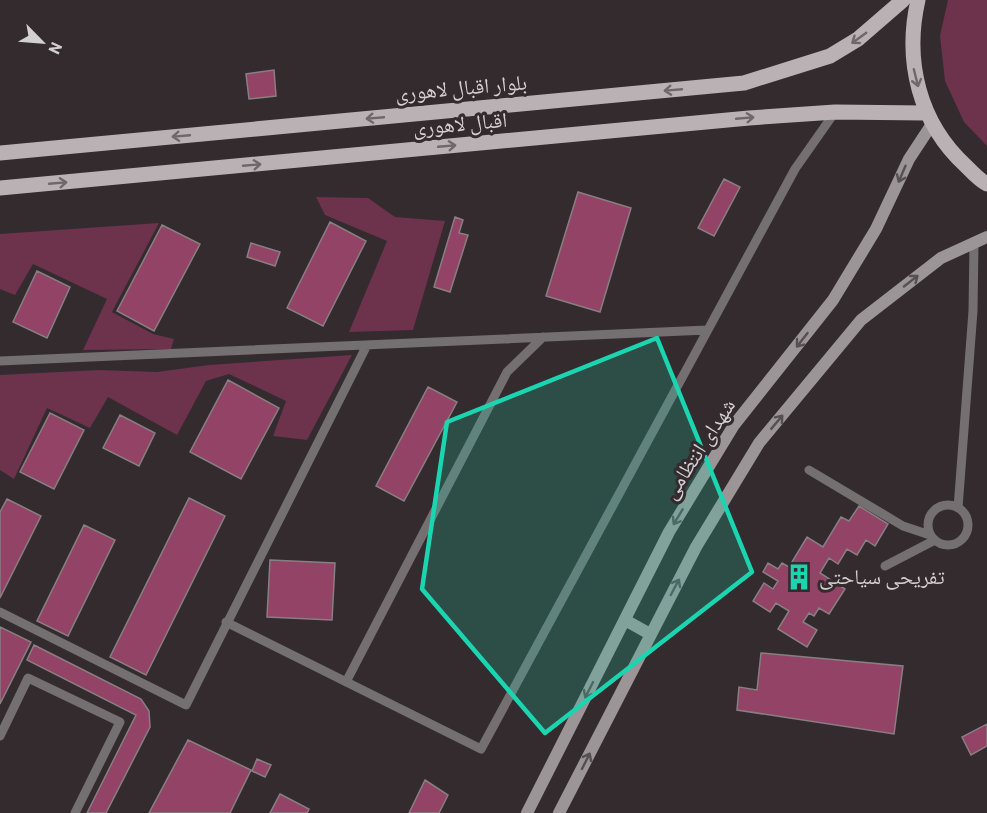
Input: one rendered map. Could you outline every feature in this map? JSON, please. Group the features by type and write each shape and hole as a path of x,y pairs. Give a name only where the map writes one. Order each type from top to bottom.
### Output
{"main road":[{"name":"بلوار اقبال لاهوری","path":"0,153 744,83 830,56 858,39 903,0"},
{"path":"918,0 912,27 913,72 929,118 950,152 987,184"},
{"name":"اقبال لاهوری","path":"0,188 835,112 929,118"},
{"name":"شهدای انتظامی","path":"527,813 669,532 734,425 833,300 876,230 929,118"},
{"path":"559,813 696,547 759,443 861,320 941,258 987,237"},
{"path":"625,620 650,634"}],"lane":[{"path":"226,622 481,749 795,169 835,112"},
{"path":"958,507 974,311 974,242"},
{"path":"0,361 707,330"},
{"path":"346,682 507,372 543,337"},
{"path":"0,612 186,705 367,345"},
{"path":"809,470 903,526 947,545 954,544 965,537 967,517 958,507 945,505 934,511 928,522 933,537"},
{"path":"885,566 933,537"},
{"path":"0,736 28,678 120,722 75,813"}],"highlighted area":[{"path":"657,338 752,572 545,733 422,589 447,422"}],"shaded area":[{"path":"948,0 987,0 987,146 964,122 945,81 940,36"},
{"path":"316,197 368,198 395,217 445,221 413,330 349,332 387,241 325,215"},
{"path":"159,223 112,312 153,334 174,339 171,349 83,350 107,299 33,264 15,295 0,289 0,234"},
{"path":"352,355 307,440 273,436 286,401 229,374 206,381 177,435 108,397 90,428 47,408 14,479 0,470 0,375 99,370 157,372 209,365"}],"building":[{"path":"274,70 276,96 249,99 246,74"},
{"path":"724,179 740,187 714,236 698,228"},
{"path":"578,192 631,208 600,312 546,296"},
{"path":"455,217 463,220 459,233 468,235 450,292 434,287"},
{"path":"330,222 366,241 323,326 287,308"},
{"path":"162,225 200,244 154,331 117,311"},
{"path":"251,243 280,252 275,266 247,257"},
{"path":"37,271 70,287 47,338 13,322"},
{"path":"228,380 279,408 241,479 190,452"},
{"path":"428,387 457,402 404,501 376,486"},
{"path":"50,413 84,430 54,489 20,472"},
{"path":"120,415 155,433 139,466 103,448"},
{"path":"189,498 225,516 146,675 110,657"},
{"path":"7,499 41,516 0,598 0,512"},
{"name":"تفریحی سیاحتی","path":"859,506 888,524 875,546 866,540 857,555 847,549 838,564 829,558 820,573 845,589 829,614 819,608 814,616 809,613 803,622 817,630 807,647 778,629 789,611 776,603 770,612 753,601 764,583 773,589 778,581 763,572 768,563 778,569 782,563 789,567 807,537 823,547 841,517 849,521"},
{"path":"84,525 115,540 68,636 37,621"},
{"path":"270,560 335,563 332,620 267,617"},
{"path":"0,627 31,642 0,704"},
{"path":"34,645 141,699 149,711 150,727 106,813 87,813 136,715 27,660"},
{"path":"761,653 903,666 894,734 737,710 739,687 757,690"},
{"path":"987,724 987,746 971,755 962,737"},
{"path":"188,740 251,770 230,813 149,813"},
{"path":"257,759 271,765 265,777 252,771"},
{"path":"425,780 448,795 439,813 409,813"},
{"path":"280,794 309,809 307,813 270,813"}],"place":[{"name":"تفریحی سیاحتی","path":"799,577"}]}
